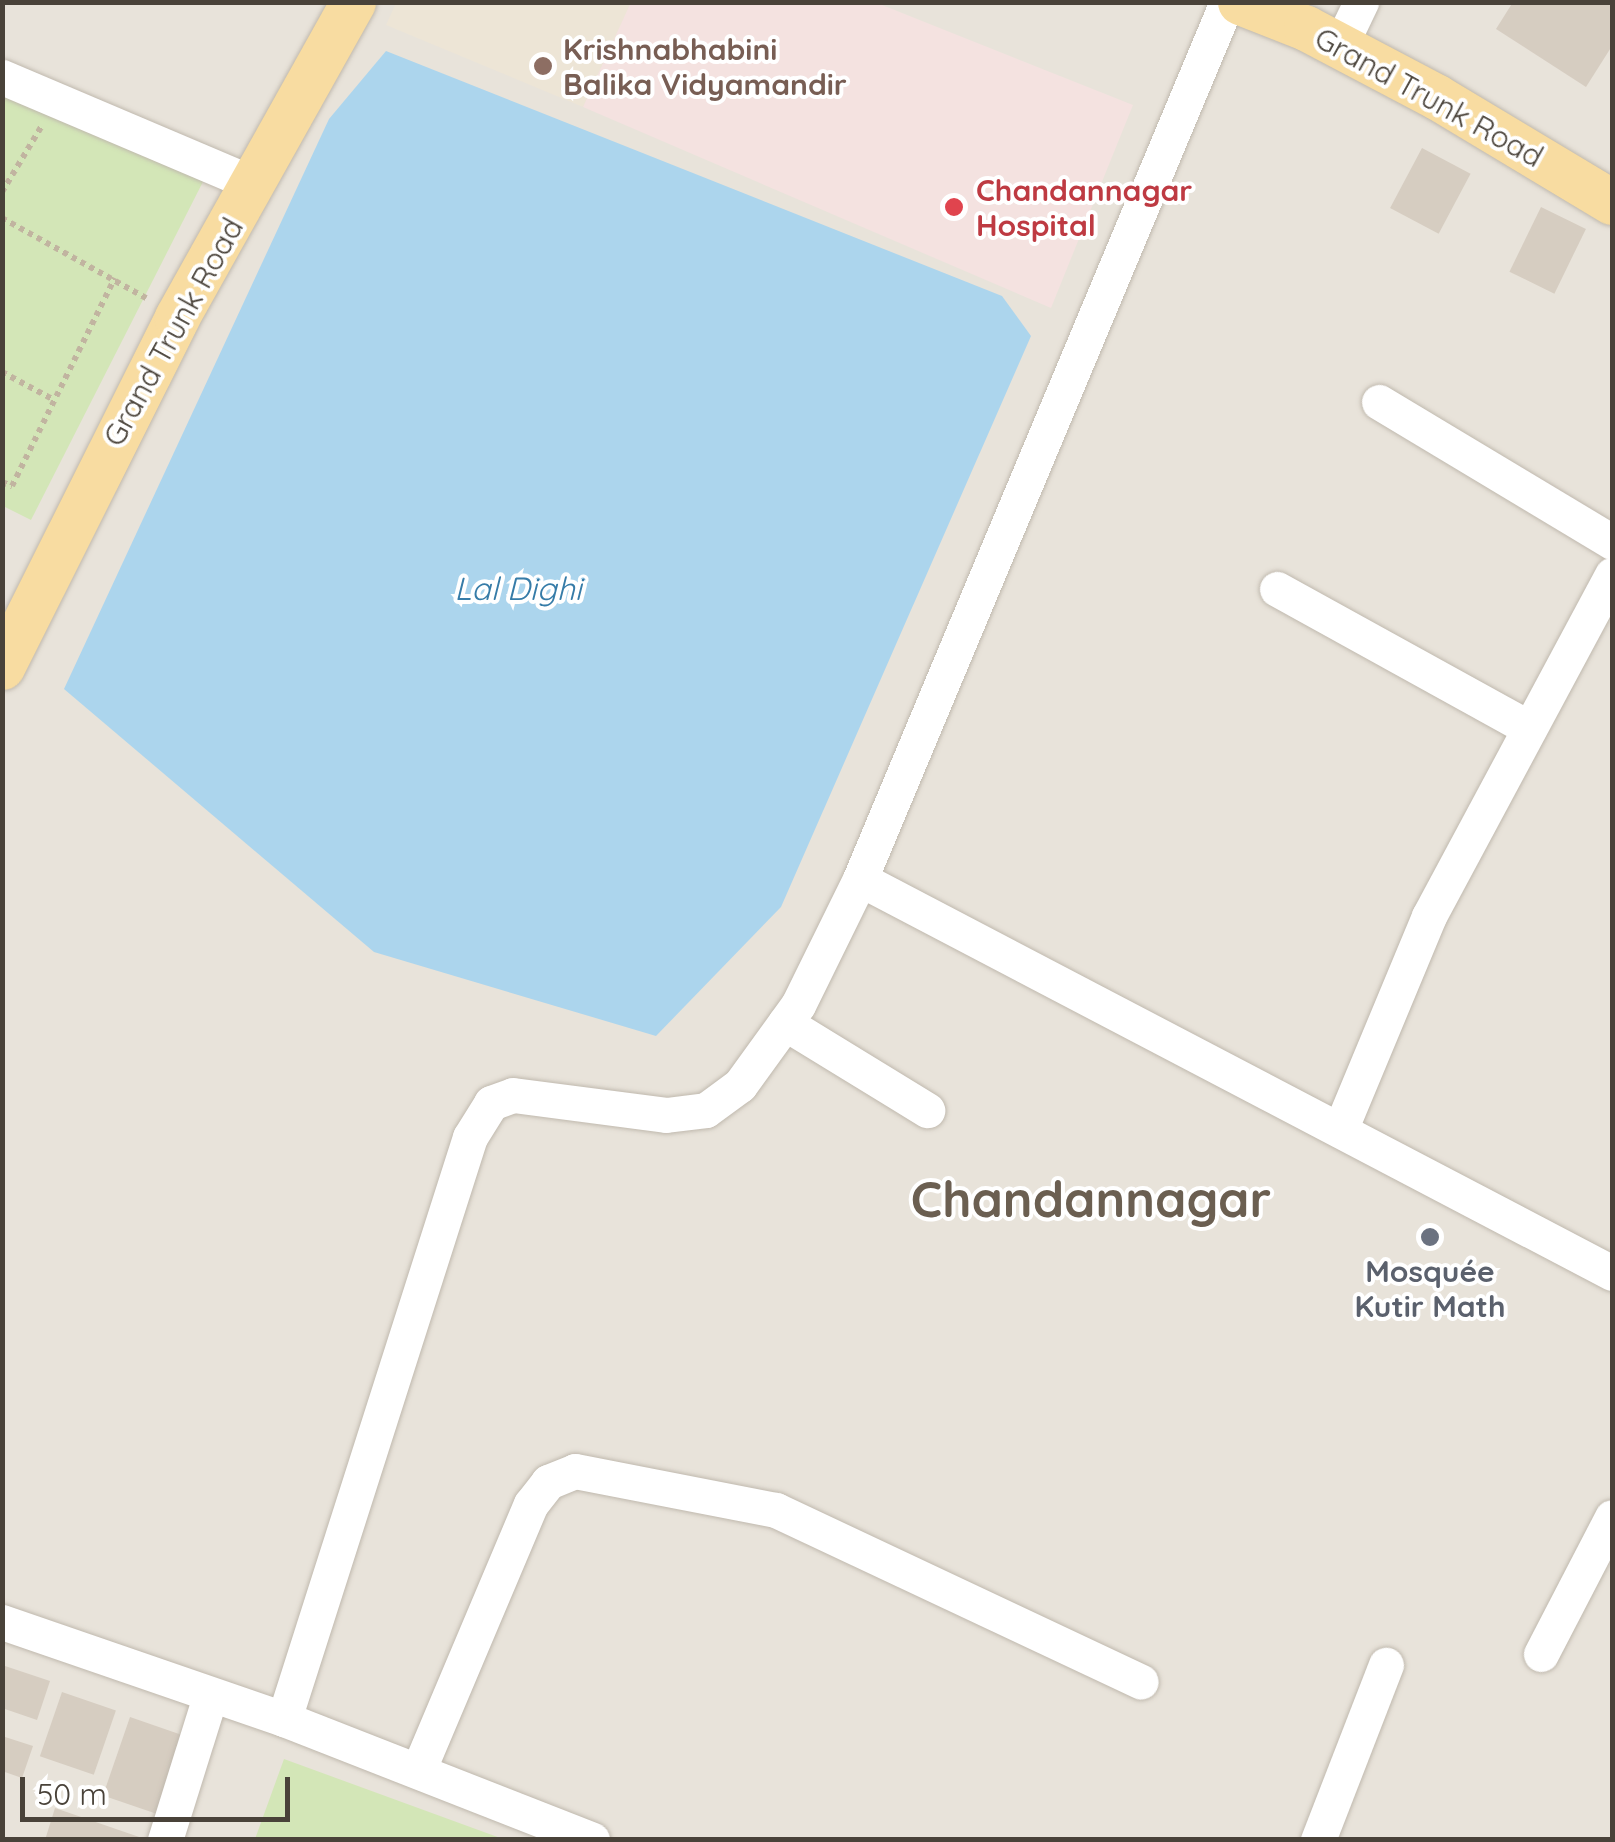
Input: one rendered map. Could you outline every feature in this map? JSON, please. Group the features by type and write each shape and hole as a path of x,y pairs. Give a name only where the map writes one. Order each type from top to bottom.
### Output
{"main road":[{"name":"Grand Trunk Road","path":"2,667 178,317 353,2"},
{"name":"Grand Trunk Road","path":"1240,2 1340,46 1612,202"}],"street":[{"path":"284,1719 470,1137 491,1103 513,1096 666,1115 706,1110 740,1085 785,1023 860,879 1227,2"},
{"path":"1340,46 1362,2"},
{"path":"2,76 254,184"},
{"path":"1379,402 1612,542"},
{"path":"1340,1130 1429,916 1527,727 1612,575"},
{"path":"1277,589 1527,727"},
{"path":"860,879 1612,1273"},
{"path":"785,1023 927,1110"},
{"path":"418,1771 531,1504 548,1482 575,1471 776,1510 1141,1682"},
{"path":"1542,1654 1612,1517"},
{"path":"2,1622 284,1719 592,1840"},
{"path":"1318,1840 1386,1665"},
{"path":"165,1840 210,1696"}],"path":[{"path":"2,192 57,100"},
{"path":"2,218 115,278 178,317"},
{"path":"2,482 12,486 115,278"},
{"path":"2,372 54,400"}],"shaded area":[{"name":"Chandannagar Hospital","path":"631,2 877,3 1133,105 1051,308 583,107"},
{"path":"3,3 1612,3 1612,1839 3,1839"},
{"name":"Krishnabhabini Balika Vidyamandir","path":"396,3 631,3 583,107 386,25"}],"green space":[{"path":"2,73 211,166 31,520 3,506"},
{"path":"284,1759 503,1839 255,1839"}],"water":[{"name":"Lal Dighi","path":"386,51 1002,296 1031,336 781,907 656,1036 374,952 64,689 329,119"}],"building":[{"path":"1513,2 1612,2 1612,46 1586,87 1496,29"},
{"path":"1422,148 1471,174 1439,234 1390,208"},
{"path":"1541,207 1586,229 1554,294 1509,272"},
{"path":"2,1665 50,1681 37,1720 2,1708"},
{"path":"62,1692 116,1711 94,1775 40,1756"},
{"path":"130,1717 185,1736 158,1814 103,1795"},
{"path":"2,1736 33,1746 22,1778 2,1771"},
{"path":"55,1808 145,1839 145,1840 45,1840"}],"place":[{"name":"Krishnabhabini Balika Vidyamandir","path":"543,66"},
{"name":"Chandannagar Hospital","path":"954,207"},
{"name":"Mosquée Kutir Math","path":"1430,1237"}],"district":[{"name":"Chandannagar","path":"1091,1199"}]}
